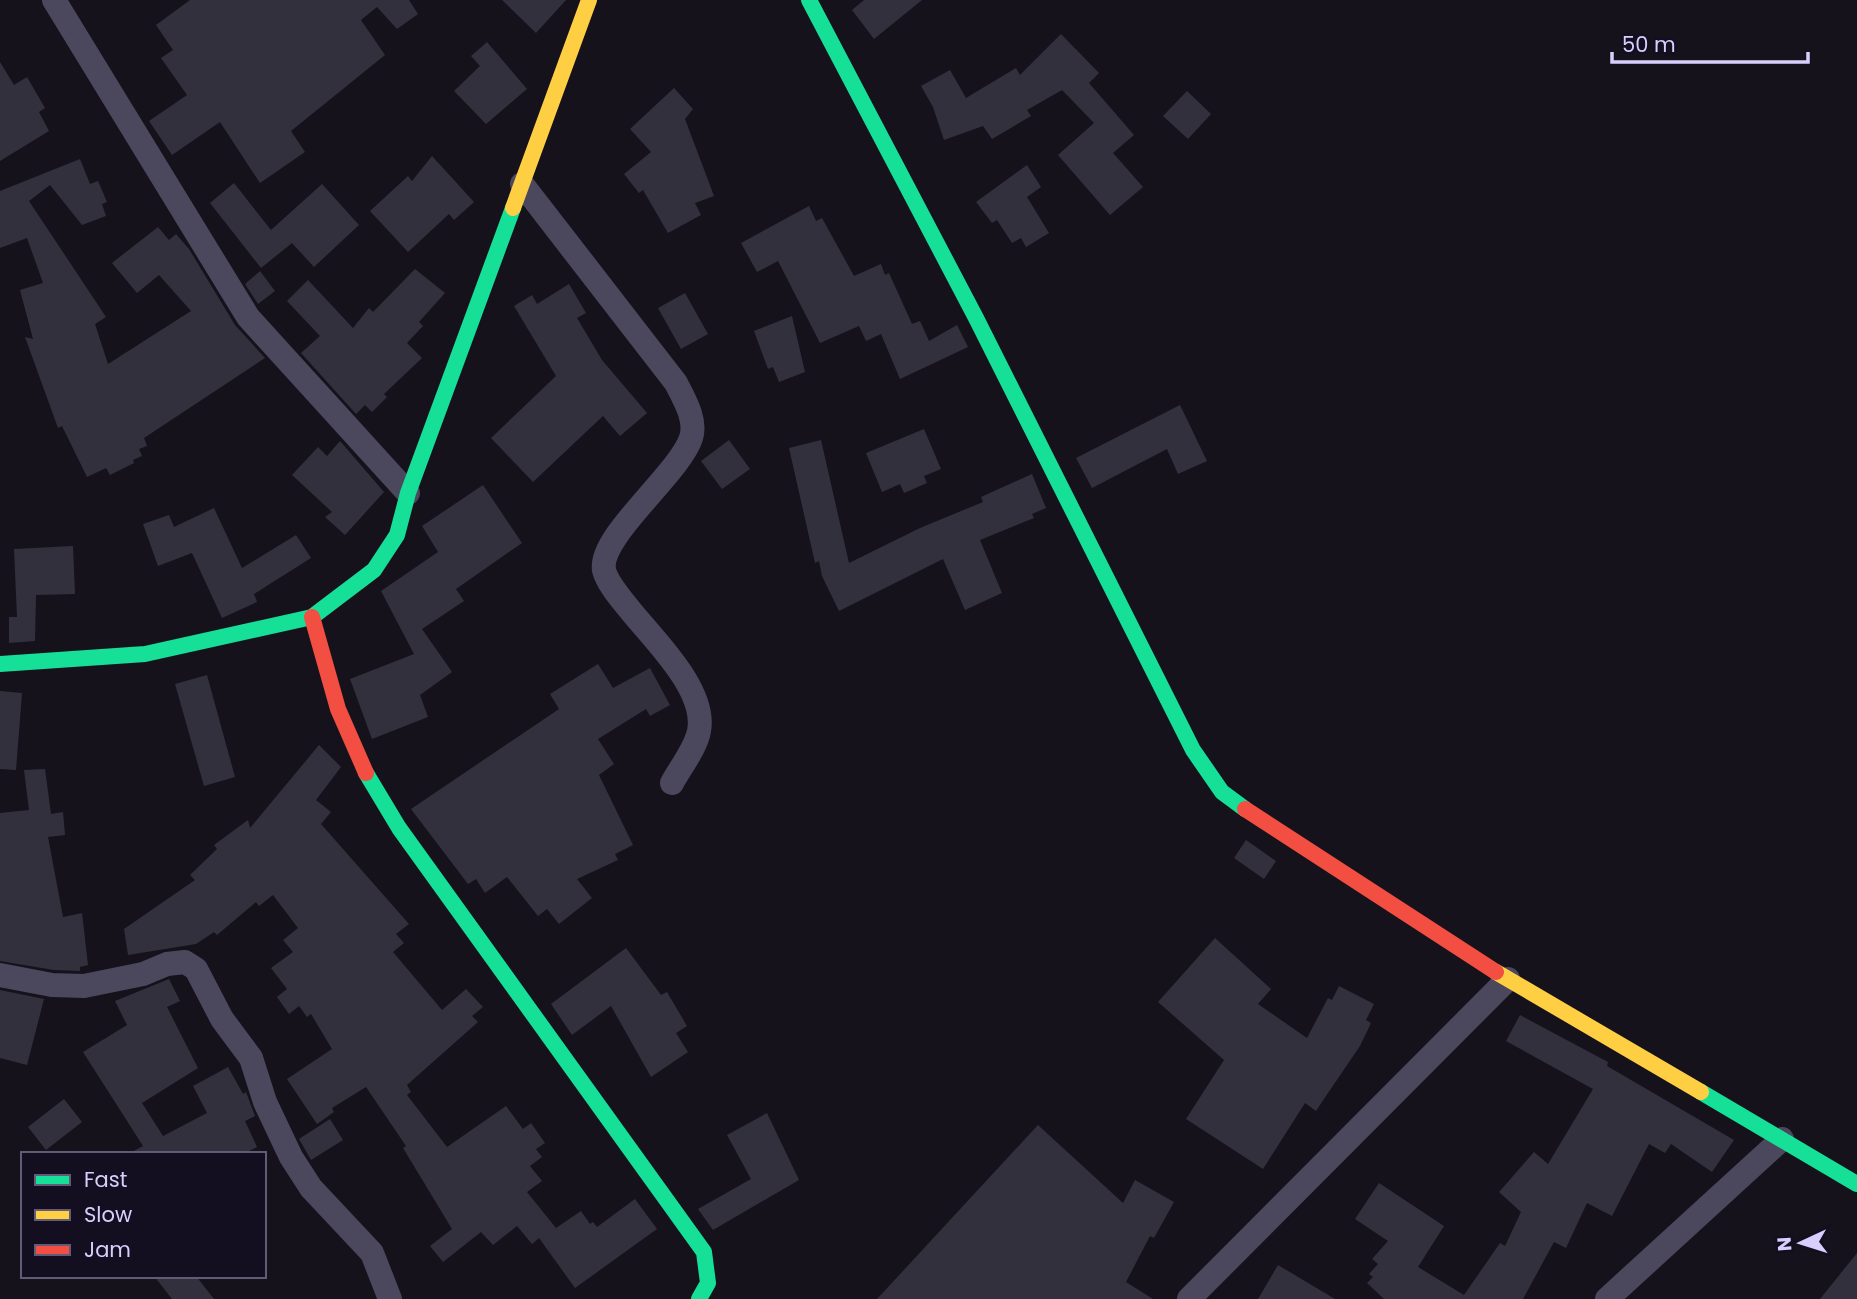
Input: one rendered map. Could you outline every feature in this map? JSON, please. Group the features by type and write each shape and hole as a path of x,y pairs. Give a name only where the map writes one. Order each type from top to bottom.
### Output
{"street":[{"path":"54,0 247,317 408,493"},
{"path":"0,664 145,654 259,631 312,617 374,570 397,535 408,493 589,0"},
{"path":"809,0 976,318 1192,750 1222,792 1259,820 1508,979 1857,1184"},
{"path":"522,184 676,383 692,418 691,438 678,460 607,548 604,570 620,598 684,676 697,704 699,732 671,783"},
{"path":"312,617 338,709 362,766 398,828 704,1252 708,1283 699,1299"},
{"path":"0,975 52,985 84,986 144,974 167,964 185,962 196,969 222,1019 251,1058 265,1102 292,1157 311,1188 372,1253 390,1299"},
{"path":"1189,1299 1508,979"},
{"path":"1607,1299 1782,1139"}],"building":[{"path":"190,0 409,0 418,14 397,29 377,7 361,20 385,55 291,131 305,152 260,183 220,122 172,155 149,121 187,95 161,58 173,50 156,25"},
{"path":"502,0 566,0 536,33"},
{"path":"864,0 922,0 874,39 852,10"},
{"path":"1061,34 1099,73 1089,83 1134,135 1113,153 1143,187 1110,215 1058,155 1094,123 1062,90 1027,110 1031,116 992,139 983,126 944,140 933,107 921,86 950,70 966,98 1016,68 1020,75"},
{"path":"487,42 527,89 486,124 454,91 480,66 471,56"},
{"path":"0,62 14,85 27,77 45,108 39,112 49,131 0,161"},
{"path":"674,88 693,109 685,119 714,196 695,203 701,215 668,233 643,190 639,193 624,174 651,152 630,129"},
{"path":"1187,91 1211,114 1188,139 1163,116"},
{"path":"432,156 474,202 454,220 449,214 408,252 370,211 408,176 412,181"},
{"path":"80,159 90,184 98,181 107,202 102,204 106,216 82,225 50,185 29,201 106,317 95,324 108,364 191,311 159,275 137,293 112,263 158,227 169,240 176,234 189,249 235,325 265,358 144,438 147,446 139,449 142,456 133,460 134,463 110,475 106,468 87,477 62,426 58,428 25,337 33,339 20,290 43,283 27,238 0,248 0,191"},
{"path":"1027,165 1041,187 1027,197 1049,233 1026,247 1021,238 1012,243 997,220 992,223 976,202"},
{"path":"234,183 271,230 322,184 359,225 314,267 292,243 261,268 210,203"},
{"path":"809,206 816,221 822,218 854,276 881,264 885,275 889,273 912,324 920,321 929,341 957,325 968,347 900,379 881,334 866,341 859,326 820,343 778,261 757,272 741,243"},
{"path":"415,269 445,293 419,322 423,326 407,343 422,358 384,394 387,397 372,412 365,405 356,414 301,353 320,336 287,301 308,280 353,328 369,308 373,312"},
{"path":"260,271 275,291 258,304 245,284"},
{"path":"569,284 586,313 577,318 602,360 647,413 620,436 603,416 533,482 491,438 556,376 514,306 532,295 537,304"},
{"path":"685,293 708,334 681,349 658,308"},
{"path":"792,316 805,372 779,382 773,367 768,369 754,331"},
{"path":"1180,405 1207,461 1178,474 1167,449 1092,488 1076,458"},
{"path":"924,429 941,469 924,476 927,483 904,493 900,484 882,492 866,453"},
{"path":"729,440 750,469 722,489 701,461"},
{"path":"821,440 849,563 920,528 983,502 981,497 1032,474 1046,508 1032,514 1034,518 980,540 1002,593 965,610 943,559 839,611 822,576 819,561 815,563 789,448"},
{"path":"340,441 384,492 345,535 325,517 332,512 292,475 318,447 327,456"},
{"path":"483,485 522,543 456,589 464,601 422,629 452,672 420,695 428,717 372,739 350,679 414,654 381,591 438,552 422,526"},
{"path":"214,508 242,568 296,535 311,558 254,594 257,602 222,618 192,553 158,566 143,524 169,515 174,527"},
{"path":"73,546 75,594 36,595 35,641 9,643 9,617 17,617 14,549"},
{"path":"598,664 613,688 650,668 670,705 650,716 646,709 598,739 614,764 599,775 633,845 615,854 618,860 577,879 592,898 559,924 547,909 538,916 507,877 485,893 476,879 468,884 411,809 559,709 550,694"},
{"path":"207,675 235,777 204,786 175,684"},
{"path":"0,691 22,693 16,770 0,769"},
{"path":"319,745 341,767 316,800 331,812 321,824 409,924 396,934 404,943 393,952 442,1010 466,989 483,1007 472,1016 478,1022 407,1085 411,1092 407,1095 447,1147 506,1106 523,1129 531,1123 545,1143 536,1149 542,1157 530,1166 542,1181 527,1192 556,1228 581,1211 590,1224 593,1222 597,1227 635,1199 657,1229 575,1288 539,1238 532,1244 517,1226 493,1245 481,1232 443,1262 430,1246 452,1229 403,1148 406,1146 366,1087 332,1108 334,1112 317,1124 287,1079 332,1049 311,1014 307,1017 299,1006 289,1014 277,997 287,989 271,968 293,952 283,940 298,928 273,895 259,906 256,902 217,935 214,932 196,944 128,955 124,929 195,880 190,875 217,849 214,845 248,820 250,828"},
{"path":"45,769 51,814 63,812 65,835 48,837 63,917 82,913 88,965 80,967 80,971 54,970 0,961 0,813 29,810 24,770"},
{"path":"1246,840 1276,861 1264,879 1234,858"},
{"path":"1215,938 1271,989 1258,1004 1307,1038 1328,998 1332,1000 1339,986 1374,1004 1366,1020 1371,1023 1360,1046 1316,1111 1305,1103 1263,1169 1186,1119 1224,1060 1158,1002"},
{"path":"626,948 661,995 667,992 687,1026 676,1033 688,1052 651,1077 611,1006 572,1035 551,1004"},
{"path":"169,979 180,1001 167,1007 198,1068 142,1103 163,1136 207,1113 193,1086 228,1067 243,1094 246,1092 255,1116 245,1121 257,1147 247,1152 132,1152 143,1146 83,1052 127,1025 115,1001"},
{"path":"0,990 44,999 27,1065 0,1058"},
{"path":"1520,1015 1608,1062 1607,1066 1734,1140 1712,1172 1671,1144 1665,1153 1649,1144 1612,1216 1587,1203 1566,1248 1554,1242 1523,1299 1384,1299 1367,1283 1373,1277 1369,1274 1378,1264 1372,1259 1388,1241 1355,1219 1379,1183 1444,1226 1418,1267 1464,1295 1500,1243 1505,1246 1521,1212 1499,1192 1534,1152 1548,1164 1593,1089 1506,1041"},
{"path":"64,1099 82,1122 46,1150 28,1127"},
{"path":"767,1113 799,1180 713,1230 698,1209 751,1179 727,1135"},
{"path":"330,1119 343,1140 311,1160 299,1139"},
{"path":"1038,1125 1123,1203 1135,1180 1174,1202 1154,1238 1150,1236 1126,1282 1153,1299 877,1299"},
{"path":"1857,1253 1857,1299 1820,1299"},
{"path":"1278,1265 1335,1299 1258,1299"},
{"path":"156,1278 198,1278 214,1299 172,1299"}],"traffic: fast":[{"path":"809,0 976,318 1193,750 1222,792 1245,809"},
{"path":"0,664 145,654 312,617 374,570 397,535 408,493 513,208"},
{"path":"366,773 399,828 704,1252 708,1283 699,1299"},
{"path":"1701,1092 1857,1184"}],"traffic: slow":[{"path":"513,208 589,0"},
{"path":"1496,972 1701,1092"}],"traffic: jam":[{"path":"312,617 338,709 366,773"},
{"path":"1245,809 1496,972"}]}
